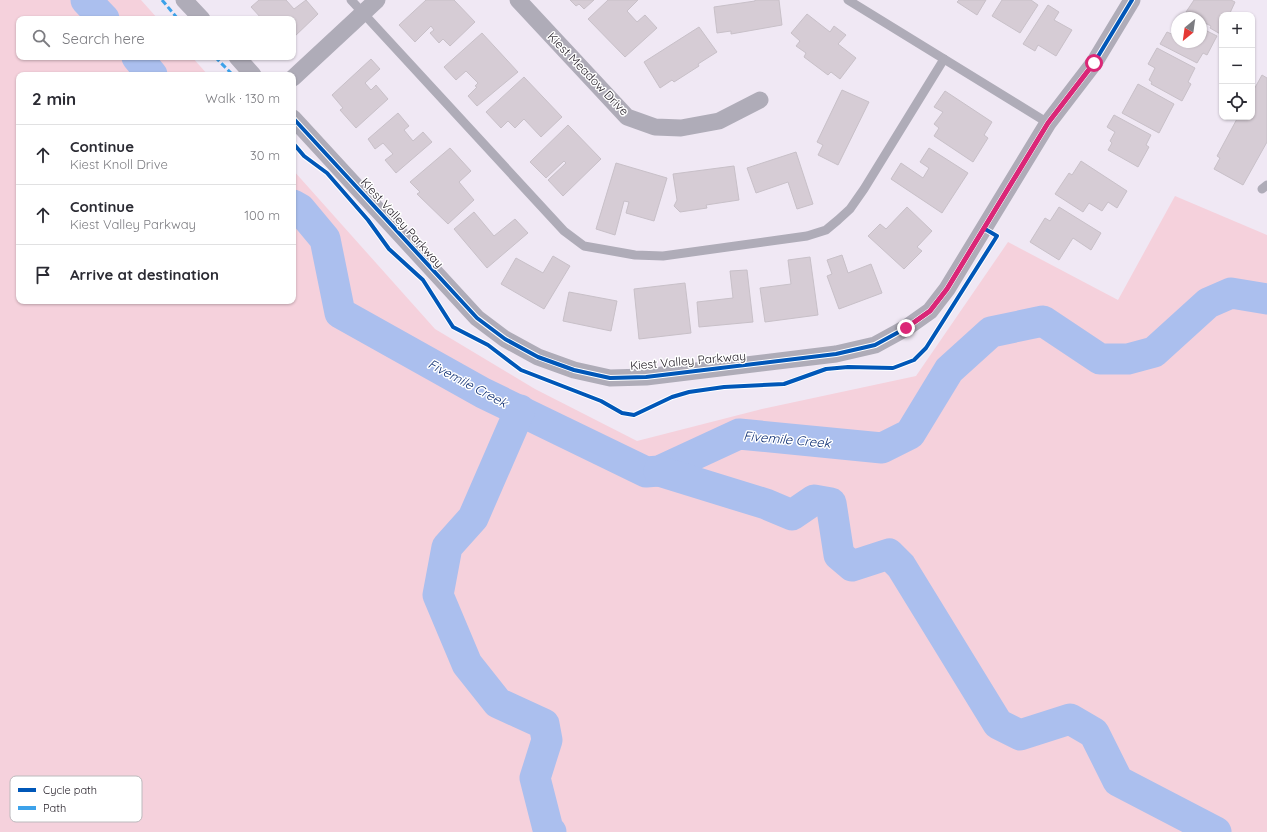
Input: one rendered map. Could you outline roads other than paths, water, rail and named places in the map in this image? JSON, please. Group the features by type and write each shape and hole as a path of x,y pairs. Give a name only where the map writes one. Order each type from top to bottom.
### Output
{"street":[{"path":"184,0 199,16"},
{"path":"296,75 377,0"},
{"name":"Kiest Meadow Drive","path":"518,0 626,117 656,126 681,128 719,121 760,100"},
{"name":"Kiest Valley Parkway","path":"296,121 478,318 505,339 538,357 574,370 610,378 646,378 836,354 874,345 906,328 930,311 947,289 1048,123 1094,63 1132,0"},
{"path":"240,60 250,72"}],"lane":[{"path":"351,0 564,232 584,246 634,256 663,256 807,236 826,230 850,209 864,189 944,59"},
{"path":"848,0 1048,123"}],"waterway":[{"name":"Fivemile Creek","path":"86,0 101,16"},
{"name":"Fivemile Creek","path":"140,60 150,72"},
{"name":"Fivemile Creek","path":"296,207 300,209 325,239 340,313 483,393 646,472 659,471 739,434 882,448 910,434 949,370 991,332 1043,321 1100,359 1128,359 1154,352 1208,303 1231,293 1267,299"},
{"path":"520,410 473,518 447,547 438,595 467,664 498,703 544,724 547,740 535,778 548,829 551,832"},
{"path":"659,471 766,504 792,515 814,500 831,503 839,555 852,566 889,554 901,566 998,724 1020,735 1070,719 1094,733 1118,781 1216,832"}]}
